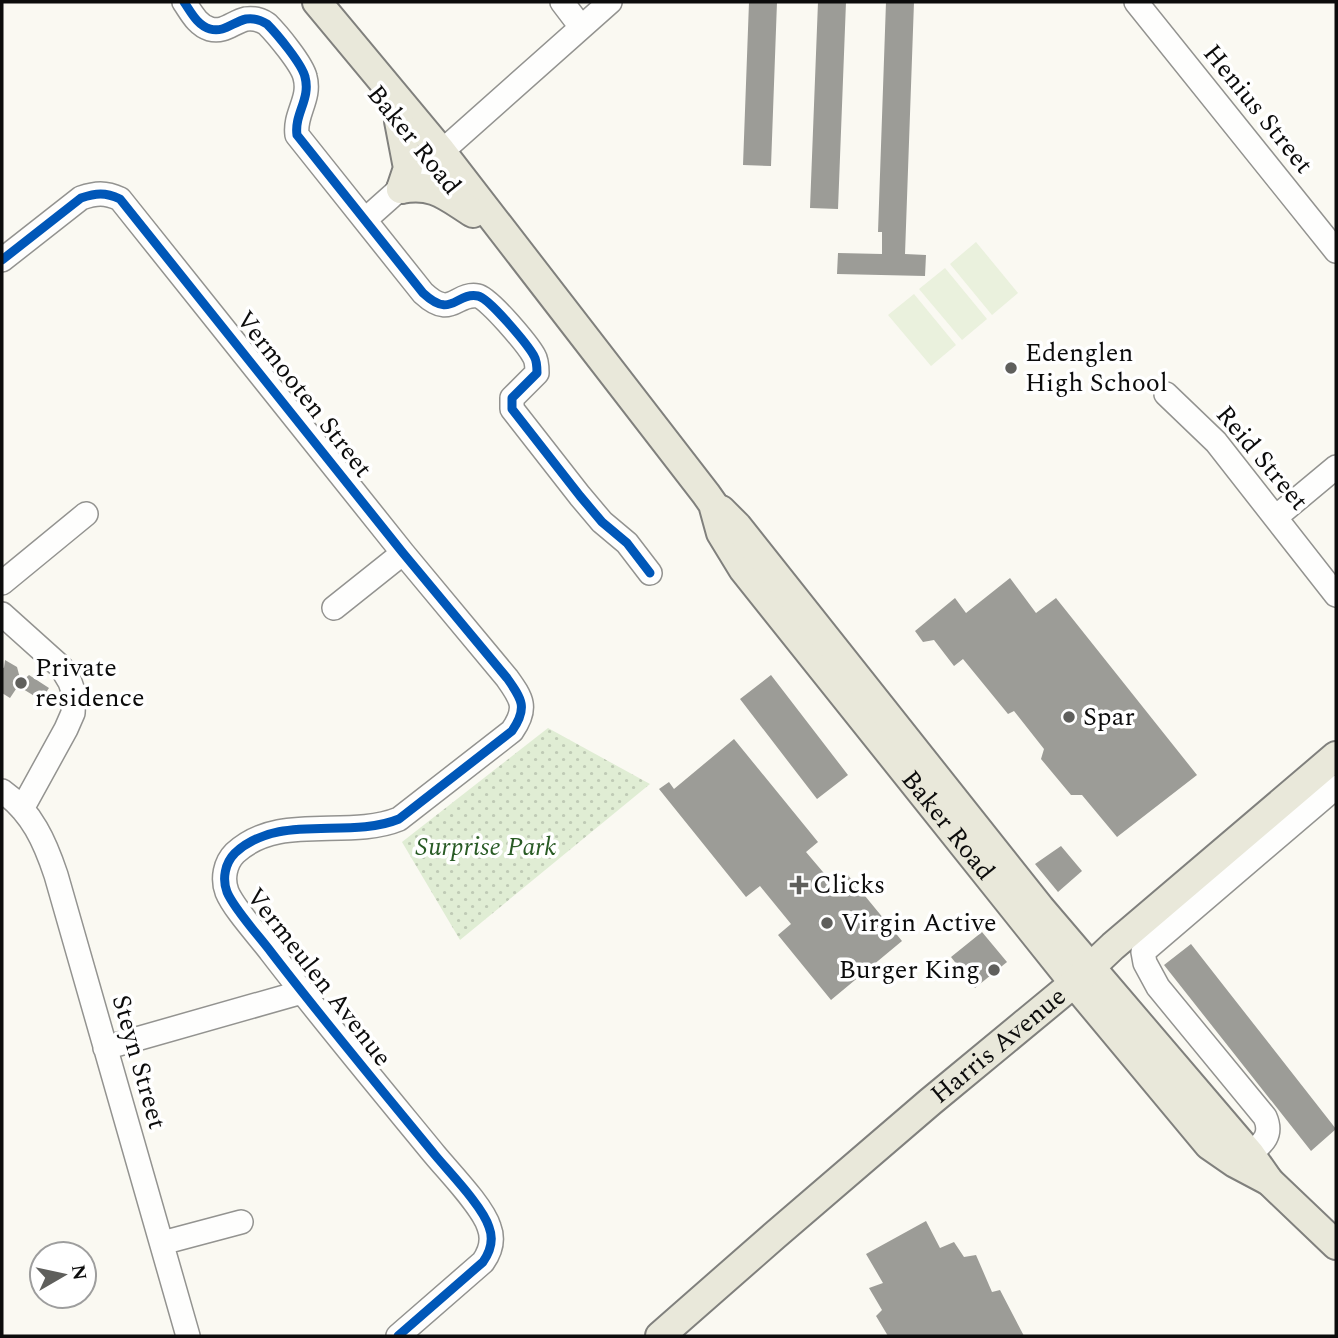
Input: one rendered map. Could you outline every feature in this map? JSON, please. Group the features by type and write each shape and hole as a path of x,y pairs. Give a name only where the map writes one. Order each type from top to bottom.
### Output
{"main road":[{"name":"Baker Road","path":"317,2 345,52 399,121 436,157 472,214 501,249 528,265"},
{"name":"Baker Road","path":"317,2 436,157 528,265 632,396 713,504 737,526 904,737 1082,976 1156,1084 1209,1145 1228,1159 1269,1181"},
{"path":"399,121 408,160 401,188 417,186 437,189 472,214"},
{"name":"Harris Avenue","path":"660,1336 1336,755"},
{"name":"Baker Road","path":"1082,976 1250,1154 1269,1181 1336,1245"},
{"path":"677,1336 693,1306"}],"street":[{"path":"184,2 201,25 212,30 228,28 246,19 265,23 303,69 306,80 304,101 295,124 298,135 432,302 454,304 474,296 489,300 534,356 537,366 537,373 512,398 512,409 586,503 602,522 627,543 650,573"},
{"path":"562,2 581,27"},
{"path":"366,219 610,2"},
{"name":"Henius Street","path":"1136,2 1336,251"},
{"name":"Vermooten Street","path":"2,260 81,198 107,193 120,199 518,694 522,713 512,731"},
{"name":"Reid Street","path":"1166,394 1216,442 1336,595"},
{"path":"1276,517 1336,467"},
{"path":"2,583 86,514"},
{"path":"334,608 403,553"},
{"path":"2,614 61,667 74,694 73,713 22,809"},
{"name":"Vermeulen Avenue","path":"398,1336 483,1262 489,1252 491,1237 485,1218 302,992 228,894 224,874 233,855 255,840 278,832 366,828 399,819 512,731"},
{"path":"1250,1154 1266,1141 1269,1133 1265,1117 1158,987 1145,963 1143,952 1336,787"},
{"name":"Steyn Street","path":"2,791 22,809 40,832 53,865 188,1336"},
{"path":"105,1048 302,992"},
{"path":"162,1243 242,1222"}],"green space":[{"path":"976,242 1018,293 992,315 950,264"},
{"path":"945,268 987,319 962,340 919,289"},
{"path":"914,294 956,345 931,366 888,315"},
{"name":"Surprise Park","path":"548,728 650,784 460,940 402,842"}],"building":[{"path":"749,2 777,2 771,166 743,165"},
{"path":"818,2 846,2 838,209 810,208"},
{"path":"886,2 914,2 905,254 926,255 925,276 837,274 838,253 882,254 882,232 878,232"},
{"path":"1010,578 1036,613 1056,598 1197,775 1117,837 1082,795 1071,795 1041,759 1044,749 1014,711 1008,714 963,659 954,666 934,640 923,642 915,631 955,598 966,613"},
{"name":"Private residence","path":"5,660 17,667 21,682 29,675 49,688 41,700 18,686 10,698 2,693 2,667 4,668"},
{"path":"771,675 848,775 817,799 740,699"},
{"path":"734,739 818,842 806,852 834,885 847,874 902,941 831,1000 778,935 791,924 760,886 746,897 659,789 669,782 674,789"},
{"path":"1061,846 1082,871 1058,892 1035,864"},
{"path":"982,932 1007,962 975,988 951,957"},
{"path":"1191,944 1336,1129 1311,1151 1164,965"},
{"path":"926,1221 940,1248 954,1242 964,1257 976,1255 992,1292 1000,1290 1024,1336 888,1336 876,1316 882,1310 869,1288 883,1283 866,1254"}],"cycle path":[{"path":"184,2 205,27 220,30 246,19 254,19 267,24 283,42 305,77 306,92 297,135 423,293 433,301 447,305 470,296 478,296 499,313 524,342 535,358 537,373 512,398 512,409 580,496 602,522 627,543 650,573"},
{"path":"2,260 81,198 100,194 120,199 403,553 507,678 519,698 520,716 512,731 399,819 379,825 272,833 235,853 225,871 227,892 241,914 465,1190 489,1227 490,1246 483,1262 398,1336"}],"place":[{"name":"Edenglen High School","path":"1011,368"},
{"name":"Private residence","path":"21,683"},
{"name":"Spar","path":"1069,717"},
{"name":"Clicks","path":"799,885"},
{"name":"Virgin Active","path":"827,923"},
{"name":"Burger King","path":"994,970"}]}
